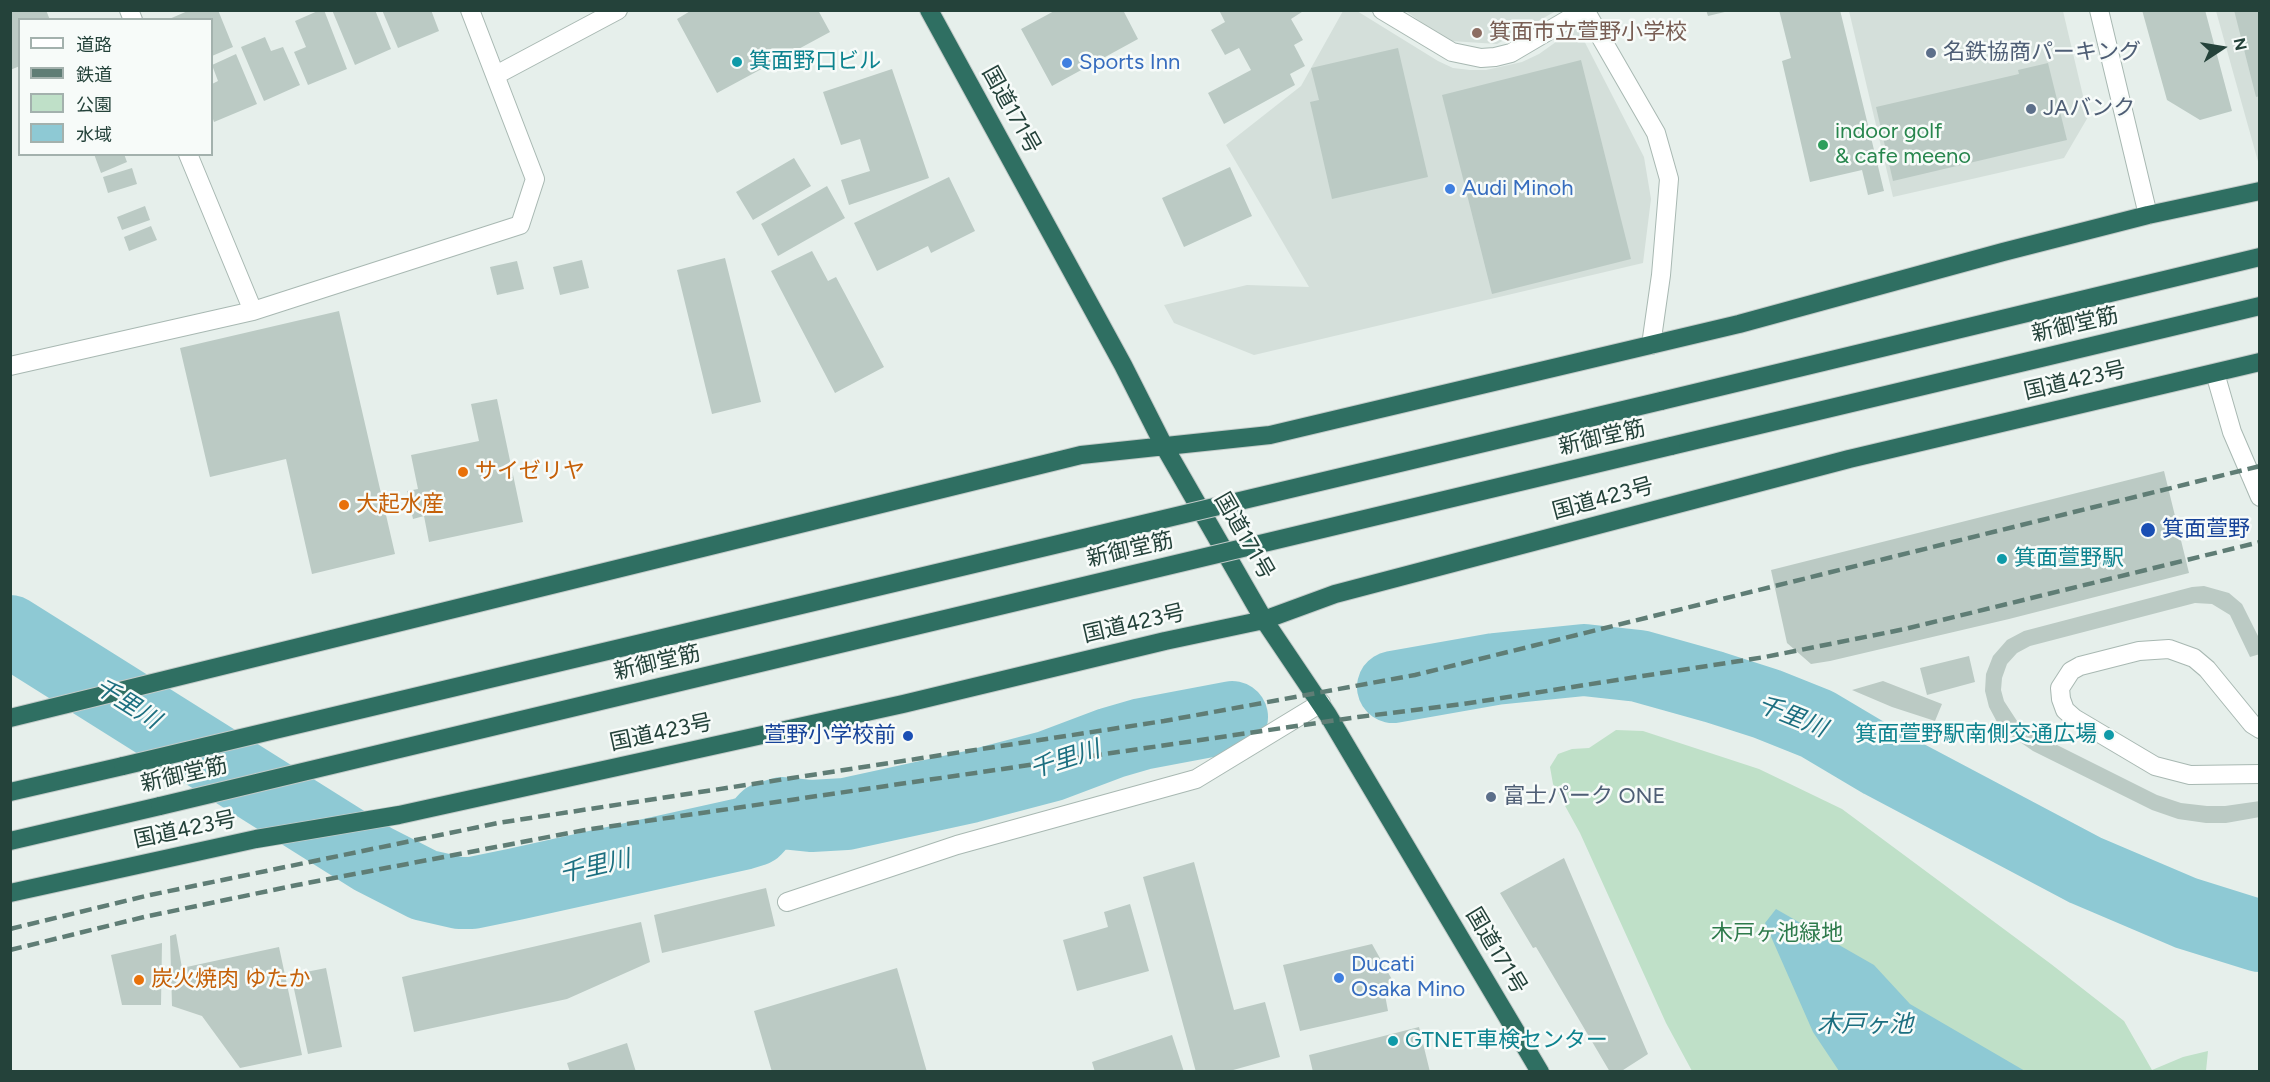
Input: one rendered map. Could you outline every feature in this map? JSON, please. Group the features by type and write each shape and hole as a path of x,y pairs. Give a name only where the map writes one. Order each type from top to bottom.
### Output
{"highway":[{"name":"国道171号","path":"930,10 1123,365 1164,446 1264,620 1321,703 1540,1071"},
{"path":"10,718 182,678 1081,455 1270,435 1739,324 2003,252 2148,215 2259,191"},
{"name":"新御堂筋","path":"10,792 2259,257"},
{"name":"新御堂筋","path":"10,841 2259,306"},
{"name":"国道423号","path":"10,893 256,839 399,815 903,704 1165,640 1264,620 1335,594 1837,462 2259,362"}],"street":[{"path":"10,366 253,311 520,225 535,178 470,10"},
{"path":"496,75 618,10"},
{"path":"1382,10 1452,52 1481,58 1511,53 1584,10 1656,133 1669,179 1661,275 1651,345"},
{"path":"2099,10 2148,215"},
{"path":"190,156 253,311"},
{"path":"2215,373 2232,432 2259,497"},
{"path":"2259,729 2252,724 2207,669 2194,658 2169,649 2139,651 2080,666 2071,671 2060,688 2065,710 2074,718 2155,766 2190,775 2259,774"},
{"path":"787,902 957,845 1196,779 1321,703"}],"shaded area":[{"name":"Audi Minoh","path":"1343,11 1357,11 1438,61 1453,68 1470,70 1486,70 1522,62 1539,54 1577,27 1644,157 1651,199 1643,263 1254,355 1174,323 1164,305 1247,285 1309,287 1226,145 1301,86"},
{"name":"箕面市立萱野小学校","path":"1406,11 1556,11 1497,44 1451,41"},
{"path":"1849,11 2063,11 2088,117 2064,158 1893,197"},
{"path":"2216,11 2259,11 2259,165 2245,115"}],"green space":[{"name":"木戸ヶ池緑地","path":"1616,730 1643,731 1759,769 1842,809 2124,1021 2152,1070 2183,1057 2208,1051 2206,1071 1692,1071 1666,1023 1580,833 1553,784 1550,767 1558,754 1572,749 1589,748"}],"water":[{"name":"木戸ヶ池","path":"1776,909 1874,965 1910,1004 2025,1071 1839,1071 1813,1032 1765,923"}],"building":[{"path":"10,10 46,10 49,18 18,18 18,67 10,70"},
{"path":"190,10 218,10 233,47 213,56 213,18 172,18"},
{"path":"324,10 347,69 308,85 294,52 306,47 295,21"},
{"path":"332,10 375,10 391,49 355,65"},
{"path":"382,10 431,10 439,31 398,48"},
{"name":"箕面野口ビル","path":"692,10 818,10 830,32 717,93 677,19"},
{"name":"Sports Inn","path":"1056,10 1123,10 1138,39 1052,86 1021,29"},
{"path":"1219,10 1305,10 1291,19 1303,40 1294,45 1305,66 1290,74 1295,85 1224,124 1208,93 1251,70 1239,48 1225,55 1211,30 1225,22"},
{"path":"1706,10 1729,10 1729,11 1708,16"},
{"path":"1779,10 1840,10 1884,191 1868,195 1862,170 1810,182 1782,61 1791,58"},
{"path":"2142,10 2205,10 2232,111 2200,120 2167,100"},
{"path":"2234,10 2260,10 2260,96 2256,97"},
{"path":"265,37 271,51 283,47 300,85 264,101 241,47"},
{"path":"1398,48 1428,177 1332,199 1310,102 1319,100 1311,68"},
{"path":"236,54 257,104 214,122 213,84 218,81 213,65"},
{"path":"1581,60 1631,259 1492,294 1442,95"},
{"path":"2048,63 2067,140 1893,181 1876,107 2019,74 2018,70"},
{"path":"892,69 929,178 849,205 841,180 870,171 860,139 841,145 823,92"},
{"path":"95,156 125,156 127,162 101,173"},
{"path":"794,158 811,186 753,220 736,192"},
{"path":"1230,167 1252,216 1184,247 1162,198"},
{"path":"132,168 137,184 108,193 103,177"},
{"path":"949,177 975,231 931,253 928,246 877,271 854,223"},
{"path":"827,186 845,218 778,256 761,224"},
{"path":"145,206 150,220 122,230 117,217"},
{"path":"151,226 157,240 129,251 124,237"},
{"path":"812,251 828,281 836,277 884,367 835,393 771,271"},
{"path":"725,258 761,402 712,414 677,270"},
{"path":"582,260 589,288 560,295 553,267"},
{"path":"517,261 524,289 497,295 490,267"},
{"path":"339,311 395,554 312,574 286,459 210,477 180,348"},
{"name":"サイゼリヤ","path":"497,399 523,522 429,542 424,516 413,519 407,491 418,489 411,455 479,441 471,404"},
{"name":"箕面萱野駅","path":"2164,471 2189,573 2009,619 1830,661 1811,664 1787,643 1771,570"},
{"path":"2204,586 2229,593 2242,604 2260,640 2260,654 2250,657 2230,615 2212,604 2195,603 2030,646 2017,653 2007,664 2001,690 2004,701 2017,721 2041,737 2157,795 2181,803 2207,806 2260,801 2260,817 2226,823 2206,823 2178,819 2152,810 2033,751 2007,733 1997,722 1989,707 1985,691 1986,674 1993,656 2007,640 2024,631 2192,587"},
{"path":"1969,656 1975,682 1927,695 1920,668"},
{"path":"1883,681 1942,704 1935,721 1892,707 1852,690"},
{"path":"1564,858 1648,1054 1620,1072 1610,1072 1536,947 1533,948 1500,893"},
{"path":"1194,862 1234,1010 1265,1002 1280,1057 1226,1072 1196,1072 1143,877"},
{"path":"766,888 775,926 662,953 654,915"},
{"path":"1130,904 1149,971 1077,991 1063,940 1108,927 1104,912"},
{"path":"641,922 650,962 567,999 414,1032 402,977"},
{"path":"176,934 182,968 279,947 302,1055 240,1068 202,1016 172,1006 170,936"},
{"name":"炭火焼肉 ゆたか","path":"162,943 161,1005 122,1005 111,955"},
{"name":"Ducati Osaka Mino","path":"1372,944 1399,992 1385,995 1388,1011 1300,1031 1283,965"},
{"path":"326,968 342,1047 308,1054 291,975"},
{"path":"897,968 927,1072 772,1072 754,1011"},
{"name":"GTNET車検センター","path":"1419,1027 1430,1072 1313,1072 1309,1055"},
{"path":"1172,1035 1184,1072 1095,1072 1092,1062"},
{"path":"627,1043 636,1072 570,1072 567,1063"}],"waterway":[{"name":"千里川","path":"10,631 373,859 424,885 459,893 472,893 516,884 742,834 755,830 766,818 782,813 811,816 846,814 970,787 1050,766 1142,734 1232,717"},
{"name":"千里川","path":"1393,687 1495,669 1584,660 1639,666 1714,687 1767,704 1817,724 1881,762 2085,870 2186,913 2260,936"}],"railway":[{"path":"10,929 150,895 498,823 1164,721 1415,675 2260,466"},
{"path":"10,950 144,917 297,885 585,830 1358,717 1463,704 1765,657 1905,629 2260,542"}],"place":[{"name":"箕面市立萱野小学校","path":"1477,33"},
{"name":"名鉄協商パーキング","path":"1931,53"},
{"name":"箕面野口ビル","path":"737,62"},
{"name":"Sports Inn","path":"1067,63"},
{"name":"JAバンク","path":"2031,109"},
{"name":"indoor golf & cafe meeno","path":"1823,145"},
{"name":"Audi Minoh","path":"1450,189"},
{"name":"サイゼリヤ","path":"463,472"},
{"name":"大起水産","path":"344,505"},
{"name":"箕面萱野","path":"2148,530"},
{"name":"箕面萱野駅","path":"2002,559"},
{"name":"箕面萱野駅南側交通広場","path":"2109,735"},
{"name":"萱野小学校前","path":"908,736"},
{"name":"富士パーク ONE","path":"1491,797"},
{"name":"Ducati Osaka Mino","path":"1339,978"},
{"name":"炭火焼肉 ゆたか","path":"139,980"},
{"name":"GTNET車検センター","path":"1393,1041"}]}
